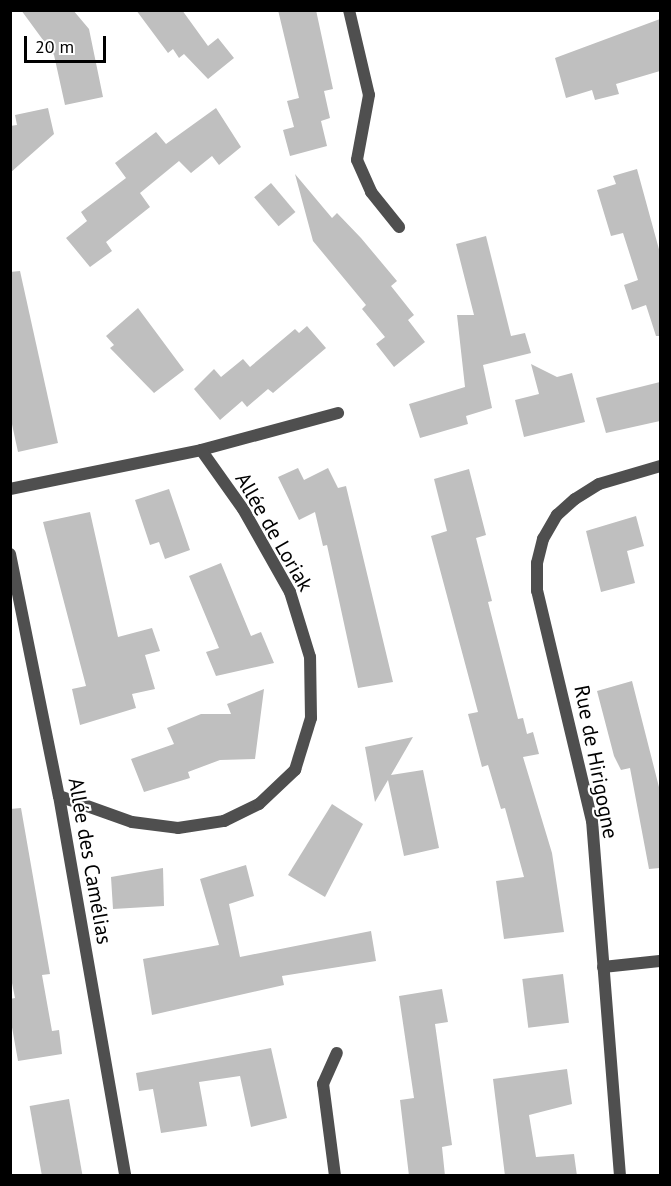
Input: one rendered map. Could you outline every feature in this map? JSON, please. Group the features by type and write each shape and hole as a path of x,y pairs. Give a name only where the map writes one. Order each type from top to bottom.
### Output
{"street":[{"path":"349,10 369,95 357,160 371,192 399,227"},
{"path":"10,489 201,450 338,413"},
{"name":"Allée de Loriak","path":"59,795 132,822 178,828 224,821 259,804 296,770 311,718 310,657 290,592 243,509 201,450"},
{"name":"Rue de Hirigogne","path":"620,1176 592,821 537,591 537,563 557,515 575,499 599,484 660,466"},
{"name":"Allée des Camélias","path":"10,554 59,795 125,1176"},
{"path":"603,967 660,961"},
{"path":"334,1176 323,1084 337,1053"}],"building":[{"path":"21,10 73,10 89,29 103,97 65,105 54,55"},
{"path":"136,10 182,10 208,46 218,38 234,58 208,79 184,54 179,58 173,49 168,53"},
{"path":"278,10 316,10 333,89 324,91 330,118 321,121 327,146 290,156 283,130 294,127 287,101 299,98"},
{"path":"660,19 660,71 616,84 619,94 595,100 592,90 566,98 555,58"},
{"path":"48,108 54,134 10,173 10,126 17,125 15,115"},
{"path":"216,108 241,147 219,165 212,156 191,173 179,161 140,193 150,207 106,242 112,251 90,267 66,238 87,221 81,212 126,178 115,163 156,132 166,144"},
{"path":"637,169 660,253 660,336 656,336 646,305 632,310 624,285 638,280 623,233 611,236 597,190 616,184 613,176"},
{"path":"295,174 332,218 337,213 361,238 397,281 391,286 414,315 408,320 425,342 394,367 376,344 385,337 362,309 366,305 313,241"},
{"path":"271,183 295,212 279,226 254,197"},
{"path":"486,236 511,336 525,333 531,353 483,365 492,408 466,416 468,424 420,438 409,404 465,387 457,315 474,315 456,244"},
{"path":"20,271 58,443 18,452 10,415 10,272"},
{"path":"138,308 184,370 154,393 110,348 114,345 106,336"},
{"path":"307,326 326,348 273,393 268,389 247,407 242,401 220,420 194,389 214,369 221,377 243,359 250,367 295,329 299,333"},
{"path":"531,364 557,377 572,373 585,422 524,437 515,400 539,394"},
{"path":"660,382 660,421 606,433 596,398"},
{"path":"298,468 304,480 328,468 338,488 346,486 393,682 358,688 327,545 323,546 315,512 299,520 278,477"},
{"path":"469,469 486,535 476,538 492,601 488,602 518,719 523,718 527,734 533,732 539,754 523,757 552,853 564,932 504,939 496,881 524,877 505,808 501,809 488,765 482,767 468,714 478,712 431,536 447,531 434,479"},
{"path":"169,489 190,550 165,559 159,542 150,545 135,500"},
{"path":"90,512 118,637 152,628 160,651 145,655 155,689 132,694 136,708 80,725 72,689 86,686 43,522"},
{"path":"636,516 644,546 627,551 635,583 601,592 586,531"},
{"path":"221,563 251,636 261,632 274,663 216,676 206,652 219,648 189,576"},
{"path":"632,681 660,791 660,868 649,869 630,768 621,770 614,756 597,691"},
{"path":"264,689 255,759 220,760 188,772 190,778 144,792 131,759 174,744 167,728 201,714 231,714 227,704"},
{"path":"413,737 391,775 423,770 439,848 404,856 388,780 375,802 365,747"},
{"path":"332,804 363,824 325,897 288,875"},
{"path":"21,808 50,974 42,975 52,1031 59,1030 62,1054 18,1061 10,1016 10,999 15,998 10,973 10,809"},
{"path":"246,865 254,896 229,904 240,957 371,931 376,961 282,976 284,985 152,1015 143,959 219,945 200,879"},
{"path":"163,868 164,906 113,909 111,877"},
{"path":"563,974 569,1023 528,1028 522,979"},
{"path":"442,989 448,1022 435,1024 452,1145 442,1147 445,1176 409,1176 400,1100 414,1098 399,996"},
{"path":"271,1048 287,1118 251,1127 240,1076 199,1082 207,1126 161,1133 153,1089 139,1091 136,1073"},
{"path":"567,1069 572,1104 529,1115 536,1157 574,1154 577,1176 505,1176 493,1079"},
{"path":"69,1099 83,1176 42,1176 30,1106"}]}
